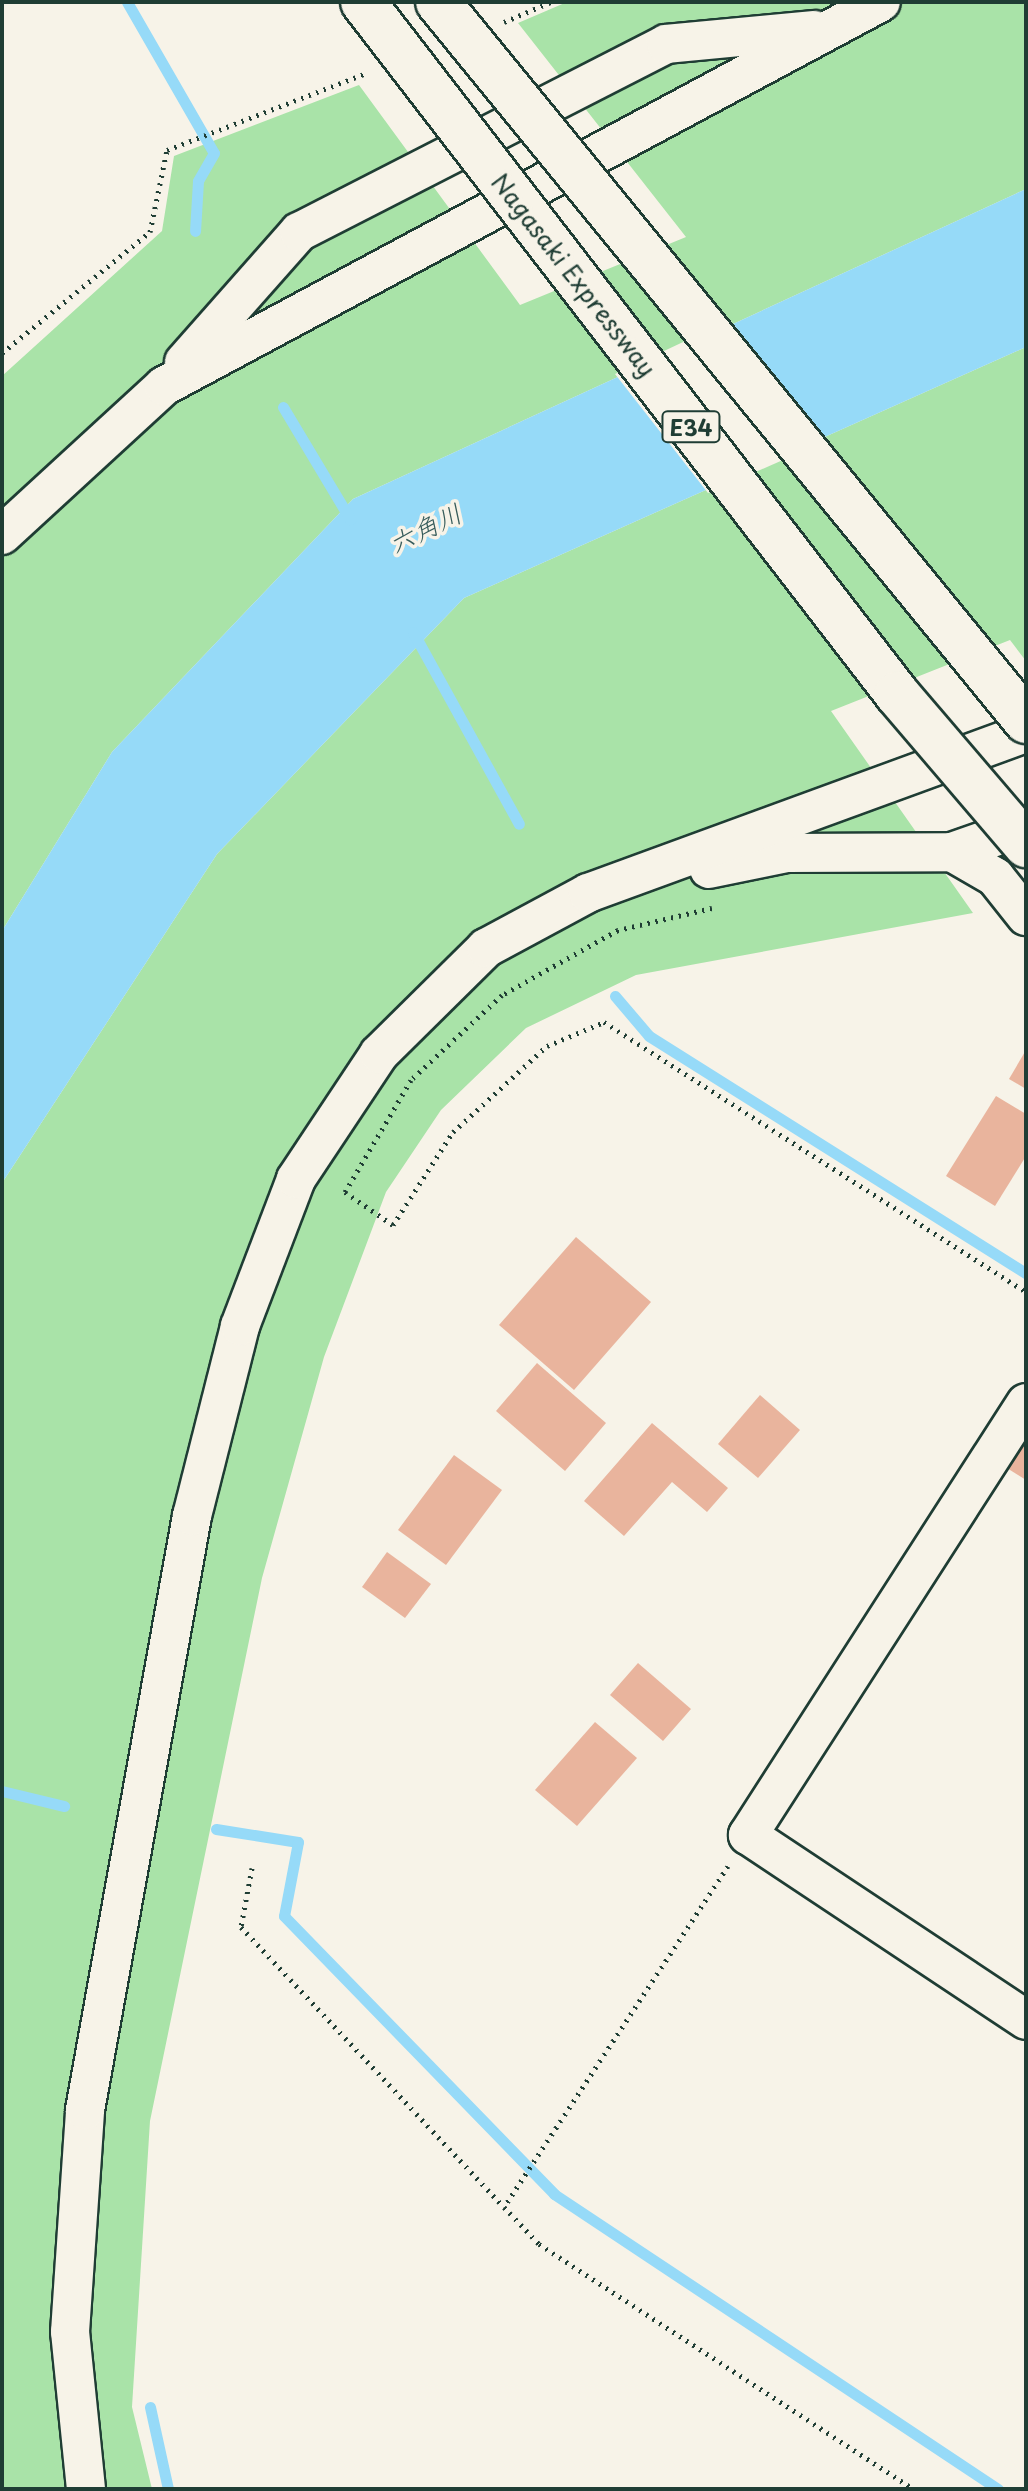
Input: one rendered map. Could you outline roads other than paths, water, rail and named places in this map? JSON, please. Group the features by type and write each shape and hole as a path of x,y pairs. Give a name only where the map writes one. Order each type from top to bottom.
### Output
{"highway":[{"name":"Nagasaki Expressway","path":"363,2 897,694 1026,845"},
{"name":"E34","path":"438,2 1026,721"}],"street":[{"path":"164,386 881,2"},
{"path":"2,535 164,386 299,232 666,44 830,29"},
{"path":"86,2489 70,2332 85,2110 192,1516 240,1326 296,1179 379,1054 486,948 588,893 1026,733"},
{"path":"588,893 787,853 952,852 1026,826"},
{"path":"952,852 995,877 1026,916"},
{"path":"1026,1403 748,1835 1026,2020"}],"water":[{"name":"六角川","path":"1026,189 1026,347 464,598 217,854 2,1183 2,931 112,752 353,499"}],"waterway":[{"path":"127,2 214,153 198,181 195,231"},
{"path":"283,407 350,519"},
{"path":"413,632 519,824"},
{"path":"615,996 649,1036 1026,1273"},
{"path":"2,1791 64,1806"},
{"path":"216,1829 298,1842 284,1916 554,2194 998,2489"},
{"path":"150,2407 168,2489"}]}
